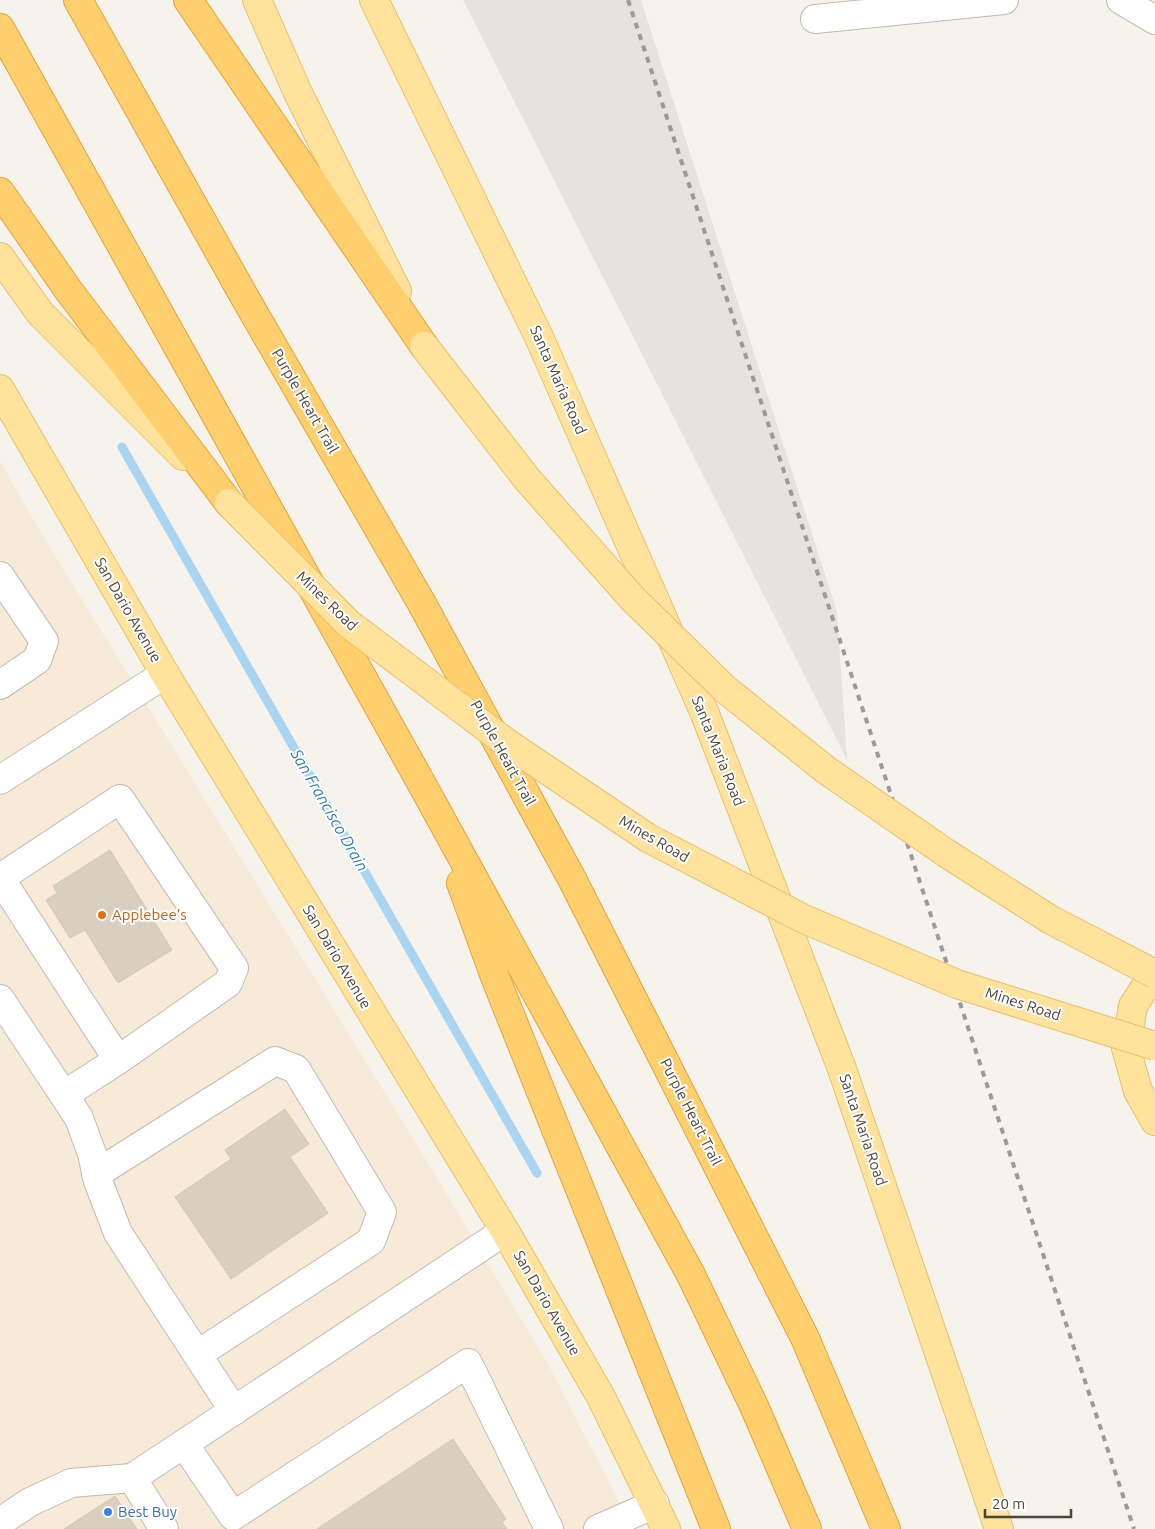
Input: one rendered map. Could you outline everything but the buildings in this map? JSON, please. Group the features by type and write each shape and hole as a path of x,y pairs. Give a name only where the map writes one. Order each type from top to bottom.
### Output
{"highway":[{"name":"Purple Heart Trail","path":"78,0 244,296 421,602 572,879 805,1338 886,1529"},
{"path":"188,0 424,346"},
{"path":"0,28 429,797 691,1275 754,1406 807,1529"},
{"path":"0,192 69,291 229,503"},
{"path":"429,797 495,977 716,1529"}],"main road":[{"path":"257,0 298,93 424,346 533,487 632,598 726,690 826,770 946,853 1052,920 1155,973 1133,1006 1126,1048 1138,1091 1155,1121"},
{"name":"Santa Maria Road","path":"374,0 539,337 705,714 842,1069 999,1529"},
{"name":"Mines Road","path":"0,257 40,312 349,624 507,743 648,838 804,919 957,984 1155,1046"},
{"name":"San Dario Avenue","path":"0,388 165,674 505,1231 600,1396 666,1529"}],"lane":[{"path":"815,19 1004,0"},
{"path":"1121,0 1155,20"},
{"path":"0,576 44,640 37,660 0,685"},
{"path":"0,780 165,674"},
{"path":"64,1095 118,1060 228,983 234,968 120,799 0,878 118,1060"},
{"path":"0,1000 79,1118 96,1174 118,1233 234,1411"},
{"path":"96,1174 274,1061 296,1070 382,1212 371,1241 198,1354"},
{"path":"0,1522 30,1502 71,1483 132,1478 505,1231"},
{"path":"184,1444 233,1516 468,1363 549,1529"},
{"path":"132,1478 164,1529"},
{"path":"598,1529 655,1504"}],"shaded area":[{"path":"463,0 641,0 837,612 847,760"},
{"path":"0,461 40,531 436,1176 550,1368 633,1529 0,1529"}],"waterway":[{"name":"San Francisco Drain","path":"122,447 537,1173"}],"railway":[{"path":"628,0 1134,1529"}],"place":[{"name":"Applebee's","path":"102,915"},
{"name":"Best Buy","path":"108,1512"}]}
